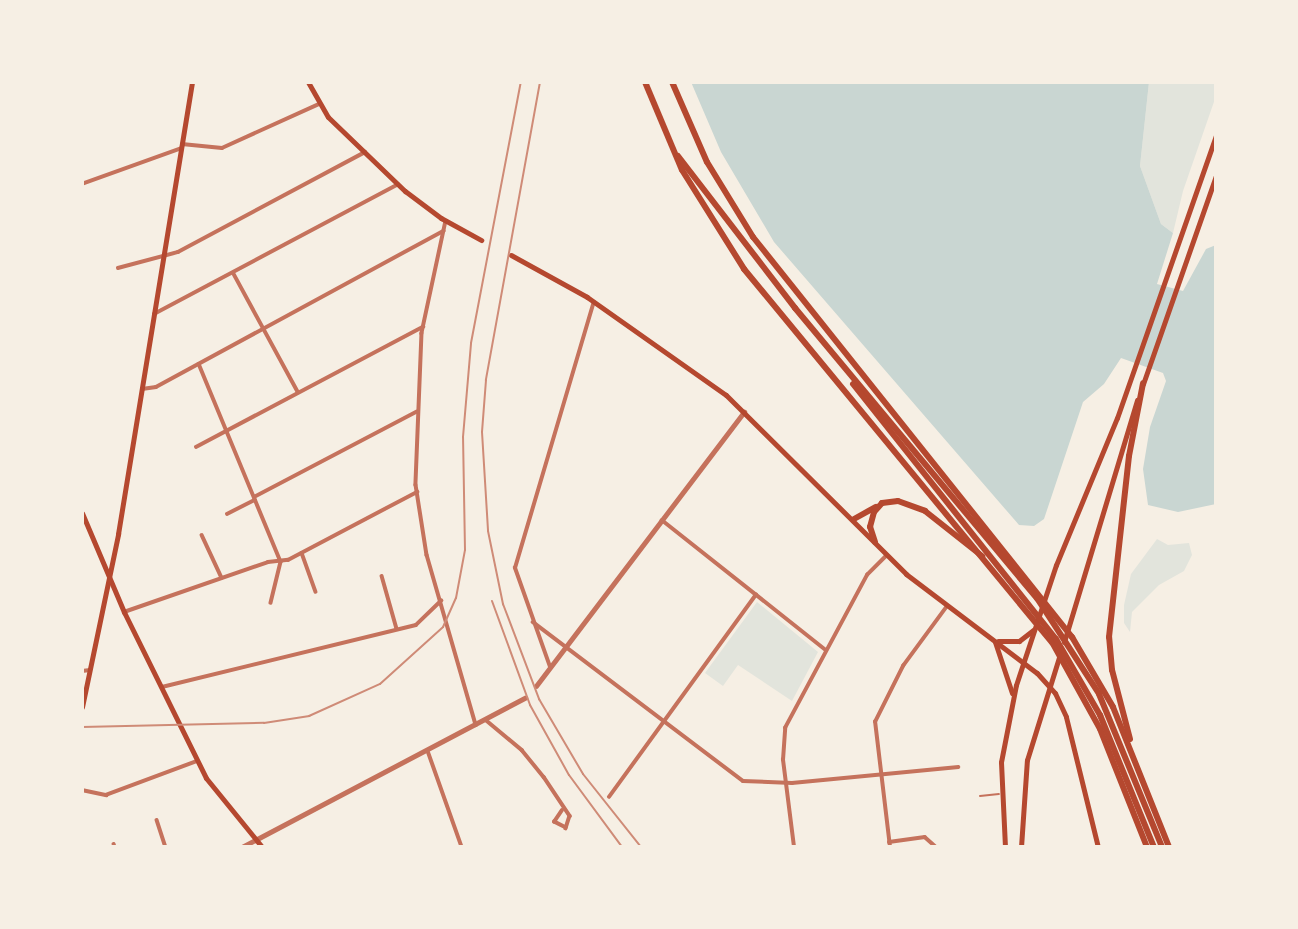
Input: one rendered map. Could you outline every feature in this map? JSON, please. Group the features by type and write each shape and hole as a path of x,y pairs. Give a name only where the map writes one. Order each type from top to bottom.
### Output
{"highway":[{"path":"645,82 670,147 744,269 988,560 1026,607 1071,673 1100,729 1147,847"},
{"path":"672,82 713,174 749,244 797,316 1028,599 1073,665 1111,738 1154,847"},
{"path":"670,147 749,244 795,308 1032,587"},
{"path":"713,174 776,268 1032,587 1077,651 1133,752"},
{"path":"1143,383 1126,478 1109,637 1112,670 1133,752 1169,847"},
{"path":"854,519 880,504 898,501 917,506 988,560"},
{"path":"875,542 870,524 880,504"},
{"path":"1077,651 1116,729 1162,847"}],"main road":[{"path":"82,707 110,580 192,82"},
{"path":"308,82 319,104 398,184 446,221 481,240"},
{"path":"1005,847 1000,793 1004,734 1013,695 1036,624 1131,379 1216,136"},
{"path":"1021,847 1025,766 1093,555 1143,383 1216,176"},
{"path":"511,255 594,302 745,411 887,555 947,606 1049,685 1072,736 1098,847"},
{"path":"82,513 124,612 197,761 218,797 262,847"},
{"path":"994,640 1022,640 1036,624"},
{"path":"994,640 1013,695"}],"street":[{"path":"82,184 182,146 222,148 319,104"},
{"path":"118,268 164,256 365,152"},
{"path":"154,314 234,274 398,184"},
{"path":"446,221 423,327 415,412 417,492 440,601 476,725"},
{"path":"142,389 156,387 443,231"},
{"path":"234,274 298,392"},
{"path":"550,667 515,568 594,302"},
{"path":"196,446 423,327"},
{"path":"199,364 281,562 271,603"},
{"path":"536,686 745,411"},
{"path":"227,513 415,412"},
{"path":"124,612 222,578 281,562 417,492"},
{"path":"662,520 826,650"},
{"path":"202,535 222,578"},
{"path":"302,553 316,592"},
{"path":"794,847 785,783 785,728 867,575 887,555"},
{"path":"382,576 397,629"},
{"path":"609,797 756,595"},
{"path":"160,687 420,622 440,601"},
{"path":"936,847 927,837 889,845 874,734 878,715 905,663 947,606"},
{"path":"533,622 740,780 785,783 958,766"},
{"path":"82,670 90,670"},
{"path":"242,847 525,698"},
{"path":"486,720 533,762 571,820 566,828 554,822 562,810"},
{"path":"428,751 460,846"},
{"path":"82,790 108,794 197,761"},
{"path":"158,820 166,847"}],"lane":[{"path":"980,796 1000,793"}],"shaded area":[{"path":"691,82 1149,82 1140,166 1161,224 1173,233 1157,284 1183,291 1206,249 1216,245 1216,504 1178,512 1148,505 1143,469 1150,427 1166,381 1163,373 1121,358 1104,384 1083,402 1044,519 1034,526 1019,525 774,242 721,152"},
{"path":"1149,82 1216,82 1216,96 1183,191 1173,233 1161,224 1140,166"},
{"path":"1157,539 1168,545 1189,543 1192,555 1184,571 1159,585 1132,612 1130,632 1124,623 1124,605 1131,574"},
{"path":"757,602 818,652 792,701 738,665 723,686 705,673"}],"railway":[{"path":"82,727 264,723 309,716 380,684 443,627 456,598 465,550 463,437 471,343 521,82"},
{"path":"540,82 486,380 482,432 488,531 503,604 539,699 583,774 641,847"},
{"path":"492,601 530,705 569,775 622,847"}]}
